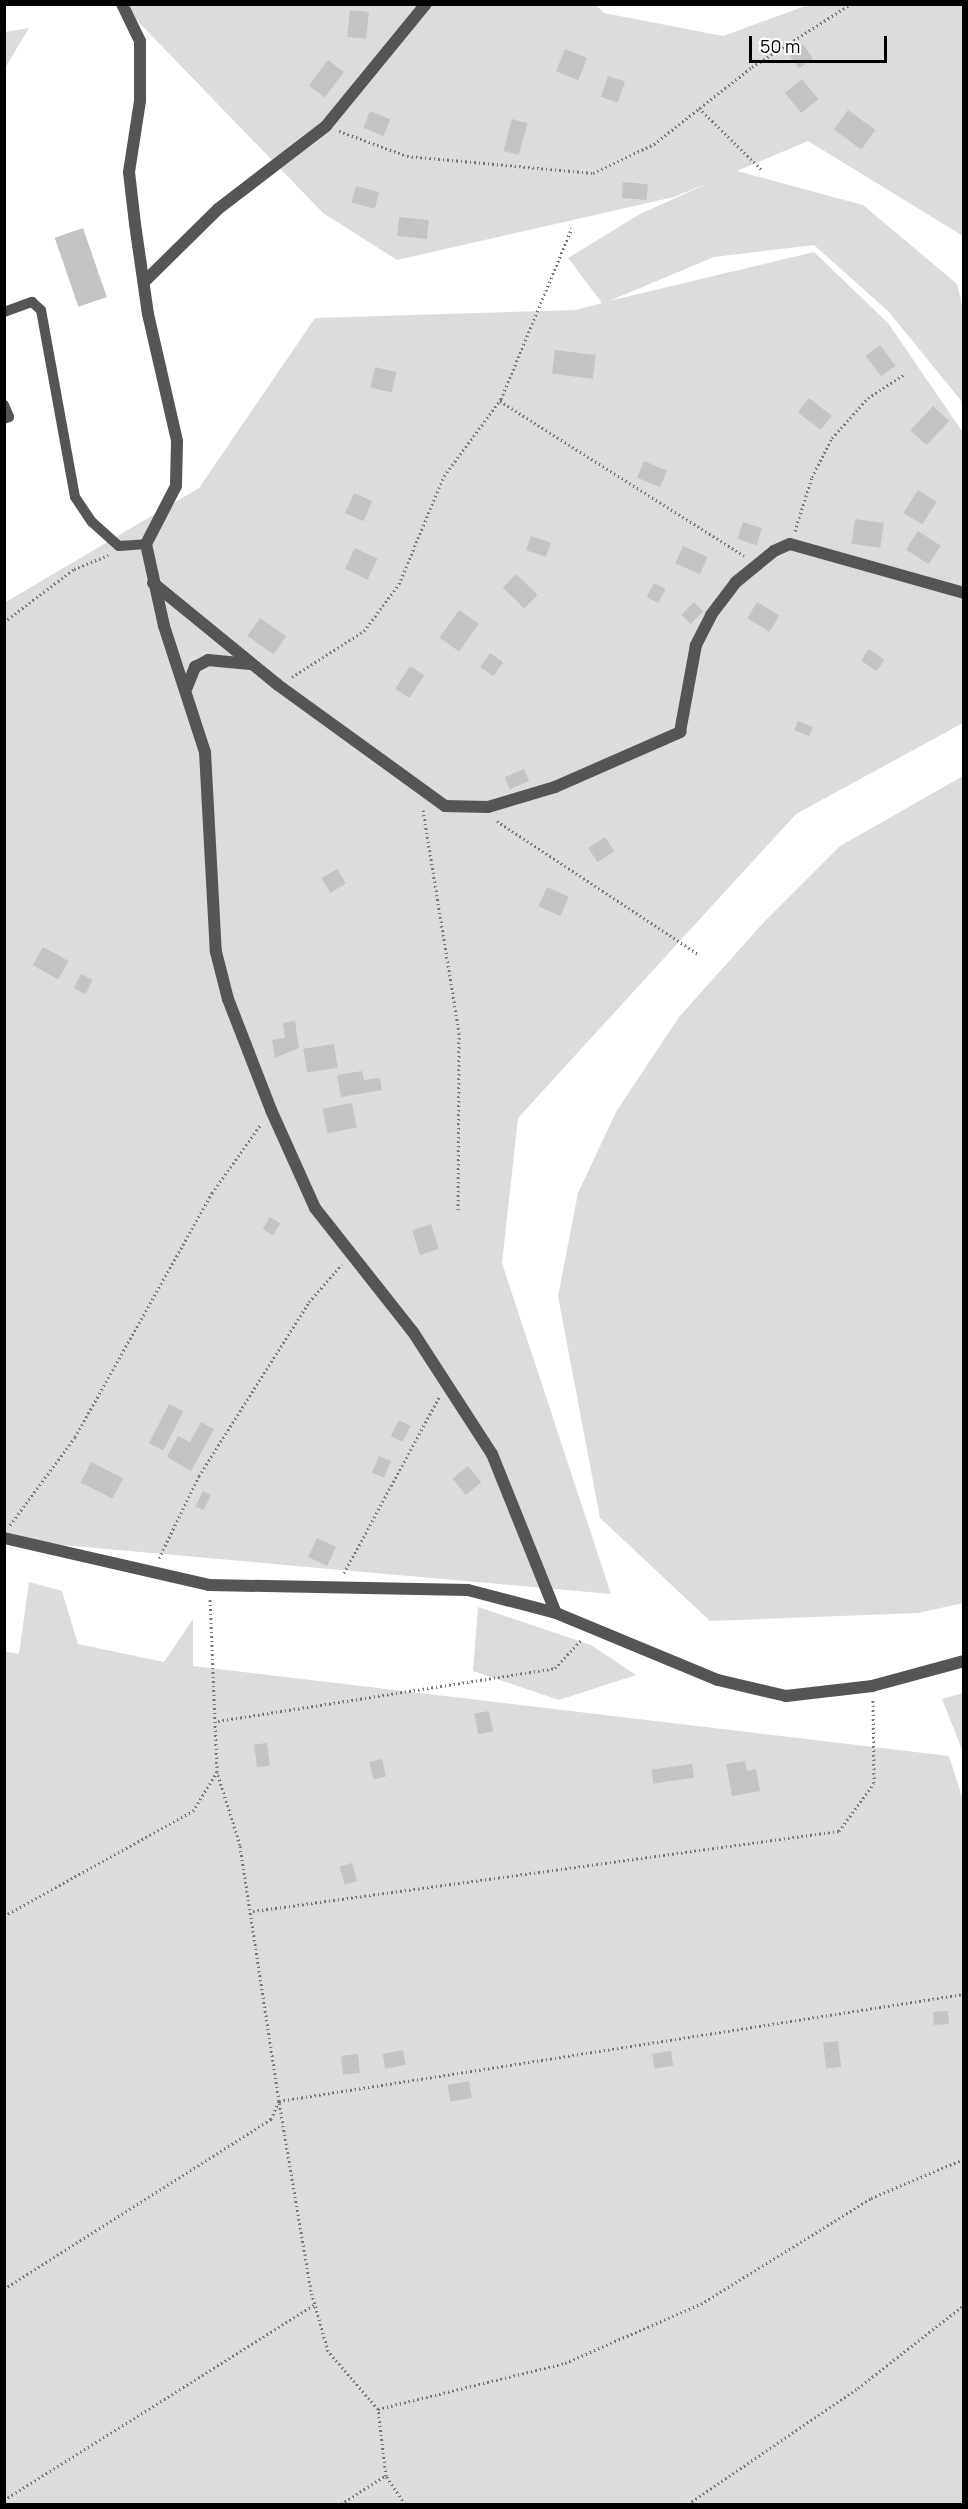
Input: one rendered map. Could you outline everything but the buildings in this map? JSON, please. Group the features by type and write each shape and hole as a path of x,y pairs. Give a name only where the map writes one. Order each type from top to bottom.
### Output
{"street":[{"path":"122,4 140,41 140,101 129,172 144,282 177,441 176,486 146,544 153,583 187,687 205,752 216,952 228,999 271,1110 315,1208 349,1256 449,1383 492,1454 556,1613"},
{"path":"144,282 218,209 326,126 426,4"},
{"path":"153,583 278,686 446,806 477,807 555,787 680,732 696,645 711,615 756,563 790,544 963,593"},
{"path":"187,687 195,667 208,660 223,658 253,664"},
{"path":"4,1538 209,1585 468,1590 556,1613 718,1680 786,1695 872,1686 963,1661"}],"lane":[{"path":"4,312 32,302 41,310 75,497 92,522 119,546 146,544"},
{"path":"4,405 9,417 4,419"}],"path":[{"path":"326,126 407,156 593,173 654,144 753,67 851,4"},
{"path":"699,108 761,169"},
{"path":"278,686 364,631 399,584 444,476 500,401 572,228"},
{"path":"790,544 812,477 832,438 868,398 905,374"},
{"path":"500,401 756,563"},
{"path":"4,622 74,569 116,552"},
{"path":"419,787 459,1033 458,1210"},
{"path":"477,807 698,954"},
{"path":"4,1533 75,1437 212,1192 271,1110"},
{"path":"152,1572 199,1476 309,1302 349,1256"},
{"path":"338,1586 430,1408 449,1383"},
{"path":"209,1585 218,1721 217,1772 240,1845 279,2101 315,2304 328,2351 378,2409 386,2476 405,2505"},
{"path":"218,1721 555,1668 592,1628"},
{"path":"252,1912 839,1831 874,1783 872,1686"},
{"path":"4,1916 193,1811 217,1772"},
{"path":"279,2101 963,1994"},
{"path":"4,2289 271,2119 279,2101"},
{"path":"378,2409 565,2363 701,2304 871,2198 963,2159"},
{"path":"4,2500 315,2304"},
{"path":"688,2505 858,2388 963,2305"},
{"path":"341,2505 386,2476"}],"shaded area":[{"path":"122,5 596,5 604,13 723,36 808,5 963,5 963,236 808,141 737,171 863,205 957,284 963,308 963,403 888,311 814,245 714,257 609,301 814,252 888,323 964,434 963,723 796,814 518,1118 502,1263 611,1594 5,1540 4,603 199,488 315,318 575,310 602,303 568,258 640,214 711,182 674,197 397,260 323,213"},
{"path":"29,28 5,68 5,32"},
{"path":"963,776 963,1603 918,1613 710,1621 600,1518 558,1296 578,1193 616,1112 679,1017 764,922 840,846"},
{"path":"29,1582 62,1591 78,1644 164,1662 193,1619 193,1666 949,1756 964,1803 963,2504 5,2504 4,1651 19,1654"},
{"path":"478,1607 591,1645 636,1675 559,1700 473,1671"},
{"path":"964,1693 963,1752 942,1699"}]}
